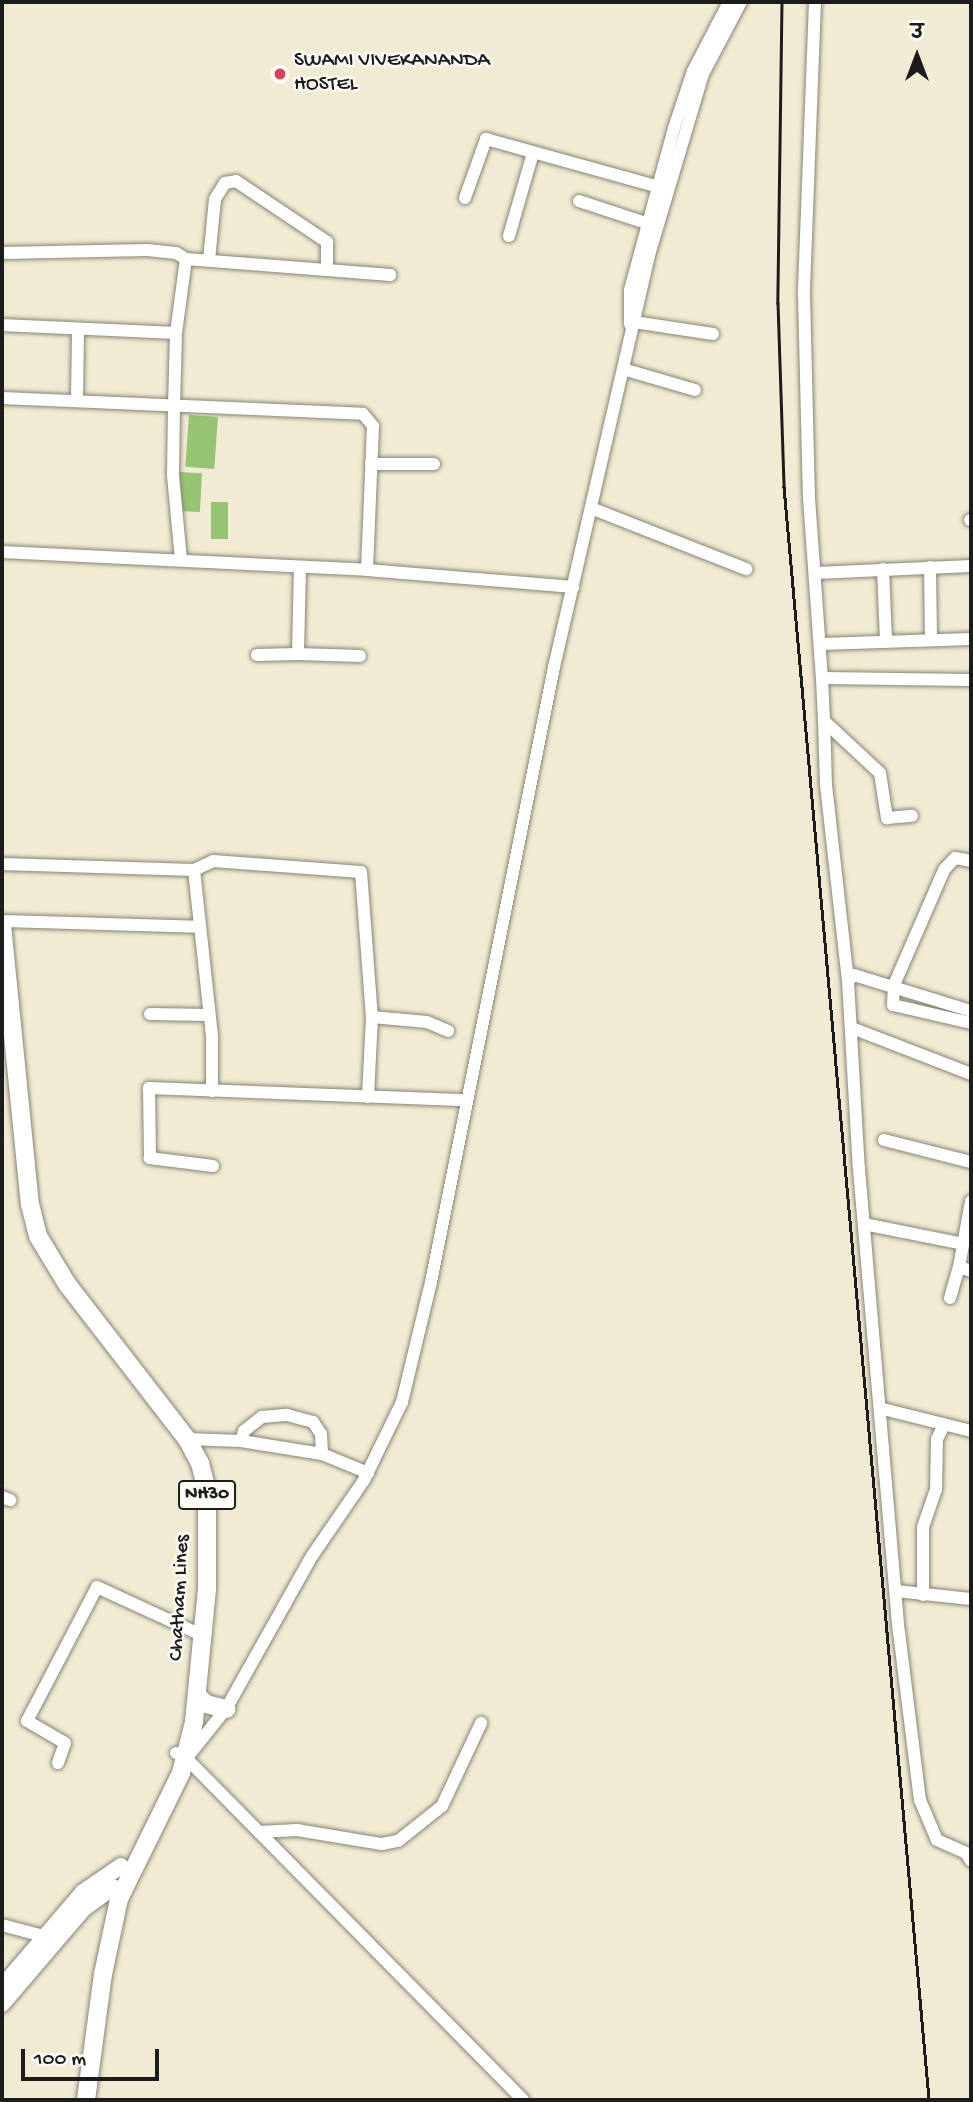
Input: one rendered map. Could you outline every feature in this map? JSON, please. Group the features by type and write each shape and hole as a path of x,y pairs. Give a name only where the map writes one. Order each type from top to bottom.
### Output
{"highway":[{"name":"Chatham Lines","path":"2,923 30,1204 38,1236 67,1284 187,1439 200,1463 207,1492 207,1589 198,1696 181,1756 119,1899 103,1974 86,2100"},
{"name":"Chatham Lines","path":"2,1008 20,1196 30,1241 62,1295 170,1431 195,1474 199,1527 194,1633 181,1756 121,1866 113,1887 96,1959 77,2100"},
{"path":"198,1696 206,1704 226,1709"}],"main road":[{"path":"2,1987 83,1892 121,1866"},
{"path":"2,2004 83,1909 113,1887"}],"street":[{"path":"816,2 804,295 809,498 822,644 826,785 848,981 864,1224 883,1409 896,1591 920,1800 937,1840 966,1853 971,1861"},
{"path":"632,329 630,290 693,71 735,4"},
{"path":"520,2099 181,1756 226,1709 312,1556 368,1473 402,1402 573,586 632,329 685,128 703,74 735,4"},
{"path":"465,198 486,139 659,187"},
{"path":"509,236 533,153"},
{"path":"209,260 215,199 225,183 236,181 327,242 327,269"},
{"path":"579,201 649,225"},
{"path":"2,253 147,250 176,253 186,259 390,275"},
{"path":"181,560 173,476 174,405 176,334 186,259"},
{"path":"2,326 176,334"},
{"path":"77,401 78,329"},
{"path":"632,329 713,334"},
{"path":"623,369 695,390"},
{"path":"2,398 362,414 373,426 367,570"},
{"path":"371,464 434,464"},
{"path":"591,508 746,569"},
{"path":"2,552 367,570 573,586"},
{"path":"816,573 971,566"},
{"path":"298,654 300,567"},
{"path":"930,567 931,640"},
{"path":"883,569 886,641"},
{"path":"822,644 971,639"},
{"path":"257,655 360,656"},
{"path":"822,678 971,680"},
{"path":"824,722 880,773 887,818 912,816"},
{"path":"971,861 955,858 944,870 894,985 892,1005 971,1023"},
{"path":"2,864 194,870 213,861 361,872 372,1017 368,1097"},
{"path":"194,870 208,1015 212,1091"},
{"path":"2,923 200,927"},
{"path":"848,981 854,975 894,985 971,1012"},
{"path":"150,1014 208,1015"},
{"path":"372,1017 426,1022 447,1031"},
{"path":"852,1028 970,1069"},
{"path":"213,1166 152,1161 149,1147 149,1088 467,1100"},
{"path":"884,1140 971,1162"},
{"path":"950,1298 965,1269 963,1244 971,1205"},
{"path":"864,1224 963,1244"},
{"path":"883,1409 971,1431"},
{"path":"241,1441 244,1431 262,1417 287,1415 313,1422 321,1434 322,1454"},
{"path":"923,1595 923,1527 936,1490 937,1439 944,1424"},
{"path":"187,1439 241,1441 322,1454 368,1473"},
{"path":"58,1763 65,1743 27,1721 97,1587 194,1633"},
{"path":"896,1591 971,1599"},
{"path":"259,1832 297,1830 382,1844 398,1841 442,1806 481,1723"},
{"path":"2,1925 43,1936"}],"green space":[{"path":"189,415 218,417 214,469 185,467"},
{"path":"180,472 202,473 200,512 178,511"},
{"path":"211,502 228,502 228,539 211,539"}],"railway":[{"path":"782,2 778,303 784,487 929,2100"}],"place":[{"name":"SWAMI VIVEKANANDA HOSTEL","path":"280,74"}]}
